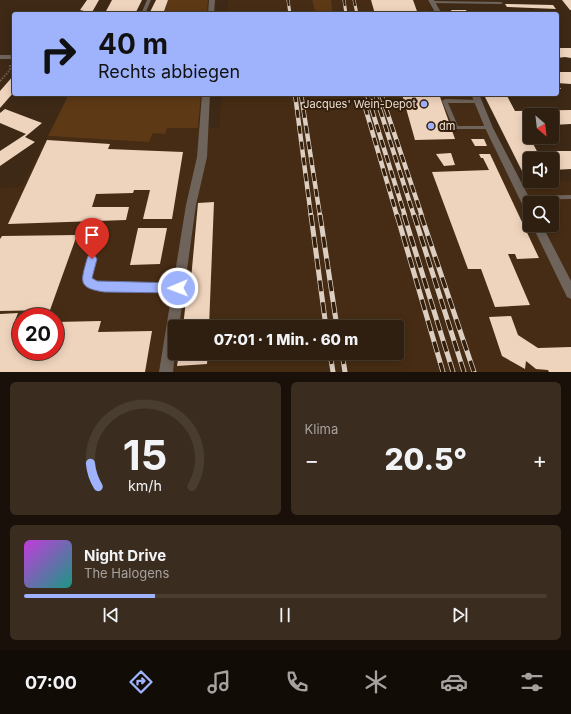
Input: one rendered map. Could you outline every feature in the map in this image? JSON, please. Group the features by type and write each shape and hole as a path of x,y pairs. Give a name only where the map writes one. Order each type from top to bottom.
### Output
{"street":[{"path":"211,12 212,0"},
{"path":"432,1 438,12"},
{"path":"0,57 12,57"},
{"path":"166,372 191,205 202,157 206,96"},
{"path":"476,98 489,128 523,196"},
{"path":"540,232 571,293"}],"lane":[{"path":"144,12 149,0"},
{"path":"432,1 501,2"},
{"path":"476,98 445,101 456,128 489,128"},
{"path":"559,197 571,197"},
{"path":"92,259 87,280 94,286 178,288"}],"path":[{"path":"0,81 10,70 12,57"}],"shaded area":[{"path":"168,0 208,0 207,12 164,12"},
{"path":"228,0 427,0 432,12 227,12"},
{"path":"312,0 331,0 333,12 315,12"},
{"path":"68,96 201,96 198,128 167,128 165,134 153,133 149,142 48,136"},
{"path":"222,96 472,96 513,182 523,182 523,188 559,188 559,181 571,181 571,372 0,372 0,188 21,187 48,136 149,142 153,133 167,128 219,128"}],"building":[{"path":"87,0 99,0 92,12 83,12 84,11 80,10"},
{"path":"112,0 142,0 136,12 106,12"},
{"path":"156,0 168,0 164,12 150,12"},
{"path":"371,0 413,0 417,12 374,12"},
{"path":"562,0 571,0 571,10 570,10"},
{"path":"505,4 553,5 556,9 507,7"},
{"path":"451,10 466,10 467,12 452,12"},
{"path":"559,48 571,48 571,58 559,58"},
{"path":"559,72 571,72 571,84 559,83"},
{"path":"12,77 12,94 0,108 0,91"},
{"path":"403,96 440,96 455,139 415,140"},
{"path":"484,96 507,96 515,111 523,111 523,144 533,144 537,152 523,152 523,173"},
{"path":"5,109 42,123 25,137 35,142 0,166 0,151 26,134 0,123 0,113"},
{"path":"559,110 571,110 571,124 559,125"},
{"path":"471,139 484,139 487,146 475,146"},
{"path":"47,140 110,144 108,149 183,152 172,219 143,219 150,190 134,190 133,193 96,194 92,207 129,207 126,220 8,224"},
{"path":"541,151 571,151 571,169 559,170 559,152"},
{"path":"451,153 455,165 444,166 436,154"},
{"path":"479,154 490,154 523,224 523,232 527,232 539,258 517,259 515,254 508,254 530,305 495,307 481,269 468,269 432,172 489,170 483,158 481,158"},
{"path":"214,202 209,320 184,320 187,291 190,290 198,203"},
{"path":"138,228 167,228 160,264 130,265"},
{"path":"77,235 51,308 12,308 12,311 0,311 0,239 2,236"},
{"path":"12,313 12,360 64,360 64,322 101,321 98,332 152,331 145,372 0,372 0,314"},
{"path":"511,316 518,335 538,348 571,347 571,372 549,372 548,370 536,369 526,361 525,369 502,356 489,317"},
{"path":"178,360 207,360 207,364 177,366"}],"railway":[{"path":"288,0 290,12"},
{"path":"344,0 346,12"},
{"path":"354,0 357,12"},
{"path":"295,96 311,216"},
{"path":"301,96 320,216"},
{"path":"368,96 405,216"},
{"path":"376,96 414,216"},
{"path":"382,96 422,216"},
{"path":"365,107 397,216"},
{"path":"311,215 325,320"},
{"path":"320,215 336,320"},
{"path":"397,215 443,372"},
{"path":"404,215 453,372"},
{"path":"414,215 464,372"},
{"path":"421,215 474,372"},
{"path":"331,360 333,372"},
{"path":"343,360 345,372"}],"place":[{"name":"Jacques' Wein-Depot","path":"424,104"},
{"name":"dm","path":"431,126"}],"route":[{"path":"92,259 87,274 87,280 94,286 178,288"}]}
